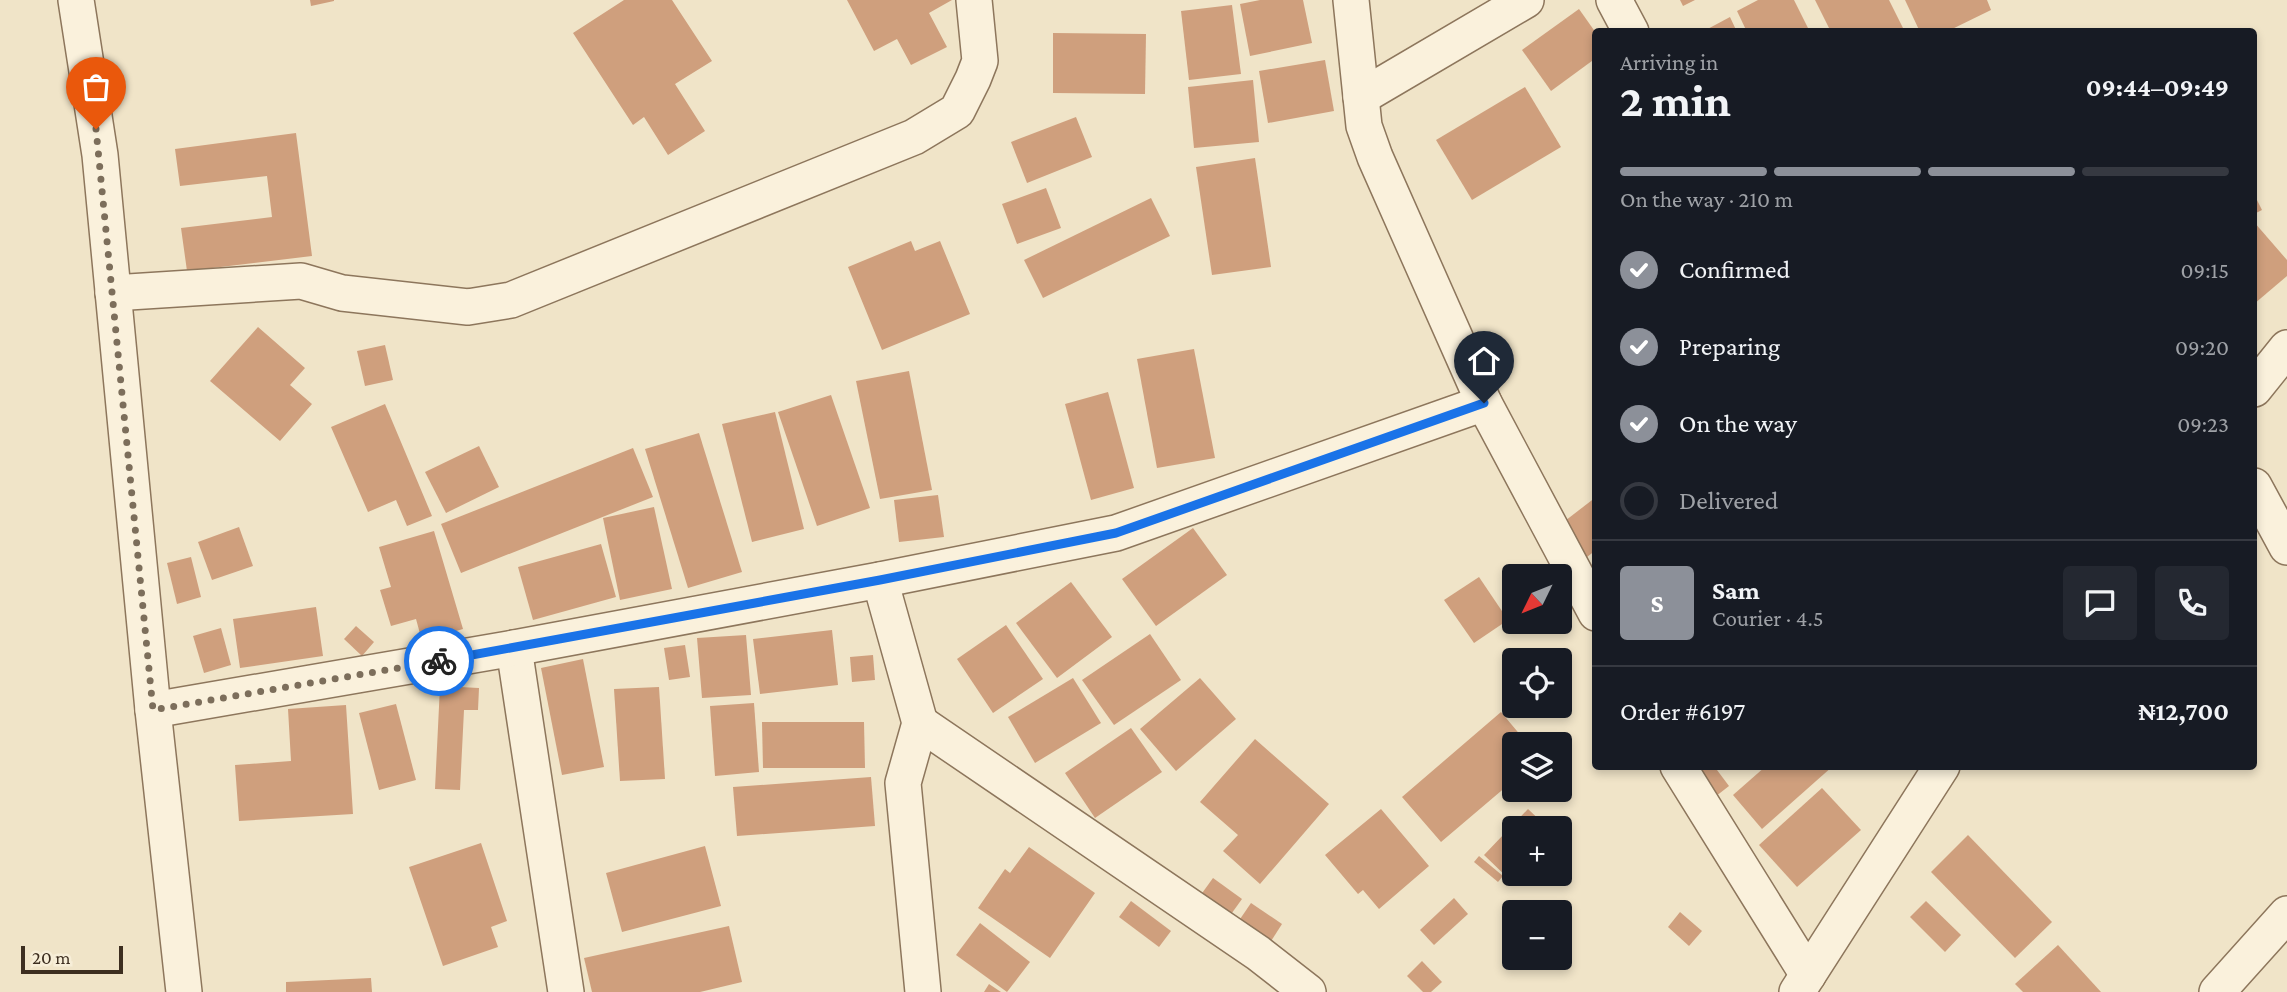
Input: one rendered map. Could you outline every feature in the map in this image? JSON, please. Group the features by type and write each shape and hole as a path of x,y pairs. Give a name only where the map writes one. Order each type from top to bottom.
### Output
{"street":[{"path":"76,0 100,155 153,710 184,992"},
{"path":"113,293 301,281 342,293 468,307 511,300 914,137 957,111 979,61 974,0"},
{"path":"1351,0 1364,126 1375,157 1484,403 1592,606"},
{"path":"1361,96 1527,0"},
{"path":"1614,0 1629,28"},
{"path":"2257,384 2287,348"},
{"path":"153,710 514,648 1116,533 1484,403"},
{"path":"2257,492 2287,547"},
{"path":"880,580 920,723 903,783 923,992"},
{"path":"514,648 566,992"},
{"path":"920,723 1258,953 1308,992"},
{"path":"1680,770 1803,984 1939,770"},
{"path":"2217,992 2287,914"}],"building":[{"path":"310,0 334,0 334,1 311,6"},
{"path":"624,0 672,0 712,61 675,84 705,131 668,155 644,117 633,125 573,33"},
{"path":"847,0 952,0 929,13 947,47 911,65 897,39 874,51"},
{"path":"1260,0 1303,0 1312,43 1250,56 1240,4"},
{"path":"1680,0 1695,0 1683,6"},
{"path":"1758,0 1794,0 1808,28 1745,28 1737,11"},
{"path":"1815,0 1889,0 1903,28 1829,28"},
{"path":"1905,0 1987,0 1991,10 1954,28 1918,28"},
{"path":"1232,5 1241,74 1189,80 1181,11"},
{"path":"1579,9 1592,28 1592,61 1551,91 1522,50"},
{"path":"1730,17 1735,28 1709,28"},
{"path":"1053,33 1146,34 1145,94 1053,93"},
{"path":"1325,60 1334,111 1268,123 1259,71"},
{"path":"1253,80 1259,142 1194,148 1188,87"},
{"path":"1525,87 1561,147 1472,200 1436,140"},
{"path":"1076,117 1092,157 1027,183 1011,142"},
{"path":"296,133 312,256 187,271 181,228 272,217 267,176 180,186 175,149"},
{"path":"1255,158 1271,267 1212,275 1196,167"},
{"path":"1046,188 1061,228 1017,244 1002,204"},
{"path":"1151,198 1170,236 1043,298 1024,260"},
{"path":"2257,200 2262,210 2257,212"},
{"path":"2257,225 2287,260 2287,276 2257,301"},
{"path":"911,241 915,251 940,241 970,314 882,350 848,267"},
{"path":"258,327 305,368 290,385 312,404 280,441 210,381"},
{"path":"385,345 393,380 365,386 357,351"},
{"path":"1194,349 1215,458 1157,468 1137,359"},
{"path":"909,371 932,490 880,499 856,381"},
{"path":"1108,392 1134,488 1091,500 1065,404"},
{"path":"831,395 870,508 817,526 778,412"},
{"path":"385,404 432,516 407,526 396,500 368,512 331,427"},
{"path":"775,412 804,529 752,542 722,424"},
{"path":"699,433 742,572 688,588 645,449"},
{"path":"479,446 499,487 446,513 425,472"},
{"path":"633,448 653,497 461,573 441,524"},
{"path":"938,495 944,537 899,542 894,500"},
{"path":"1592,500 1592,553 1587,557 1561,524"},
{"path":"654,507 672,589 620,600 603,518"},
{"path":"239,527 253,566 212,580 198,542"},
{"path":"1193,528 1227,575 1156,626 1122,579"},
{"path":"434,531 463,629 422,641 416,619 391,626 380,590 391,587 379,547"},
{"path":"601,544 616,597 533,620 518,567"},
{"path":"191,557 201,597 177,604 167,563"},
{"path":"1479,577 1502,611 1502,624 1474,643 1444,600"},
{"path":"1071,582 1112,637 1057,678 1016,623"},
{"path":"316,607 323,656 240,668 233,619"},
{"path":"1006,625 1043,679 993,713 957,659"},
{"path":"356,626 374,642 362,656 344,639"},
{"path":"221,628 231,665 204,673 193,636"},
{"path":"832,630 838,685 760,694 753,639"},
{"path":"1150,634 1181,680 1114,725 1082,680"},
{"path":"746,635 751,695 702,698 697,638"},
{"path":"685,645 690,677 669,680 664,648"},
{"path":"873,655 875,680 852,682 850,657"},
{"path":"583,659 604,767 562,775 541,668"},
{"path":"1073,678 1101,723 1035,763 1008,717"},
{"path":"1200,678 1236,719 1176,771 1140,729"},
{"path":"440,686 479,688 478,710 464,710 460,790 435,789"},
{"path":"659,687 665,779 620,781 614,689"},
{"path":"754,703 759,772 715,776 710,706"},
{"path":"396,704 416,780 379,790 359,713"},
{"path":"346,705 353,814 239,821 235,765 291,761 288,709"},
{"path":"1501,712 1502,718 1506,718 1518,732 1502,732 1502,790 1441,842 1402,797"},
{"path":"762,722 864,722 865,768 763,768"},
{"path":"1131,728 1162,772 1095,818 1065,773"},
{"path":"1255,739 1329,804 1260,884 1223,851 1238,835 1200,802"},
{"path":"1700,770 1717,770 1729,786 1711,800"},
{"path":"1761,770 1828,770 1762,829 1733,795"},
{"path":"871,777 875,826 737,836 733,787"},
{"path":"1822,788 1861,830 1797,887 1759,845"},
{"path":"1381,809 1429,866 1379,909 1363,890 1358,894 1325,855"},
{"path":"1528,809 1535,816 1521,816"},
{"path":"1968,835 2052,922 2015,958 1931,872"},
{"path":"1502,836 1502,872 1484,855"},
{"path":"481,843 507,921 491,927 498,947 443,966 409,867"},
{"path":"705,846 721,906 622,932 606,873"},
{"path":"1029,847 1095,893 1050,958 978,908 1005,869 1010,873"},
{"path":"1479,856 1502,877 1498,882 1474,862"},
{"path":"1213,878 1242,899 1229,917 1200,896"},
{"path":"1454,898 1468,914 1434,945 1420,930"},
{"path":"1131,901 1171,931 1159,947 1119,917"},
{"path":"1926,901 1961,935 1945,952 1910,917"},
{"path":"1251,903 1282,924 1268,946 1236,925"},
{"path":"1680,912 1702,931 1689,946 1668,927"},
{"path":"980,923 1030,962 1007,992 956,955"},
{"path":"729,926 742,982 700,992 592,992 584,958"},
{"path":"2058,945 2101,992 2023,992 2015,984"},
{"path":"1422,961 1442,982 1431,992 1423,992 1407,976"},
{"path":"371,978 372,992 286,992 286,982"},
{"path":"989,984 1001,992 984,992"}],"way so far":[{"path":"96,129 153,710 439,661"}],"route":[{"path":"439,661 880,580 1116,533 1484,403"}]}
